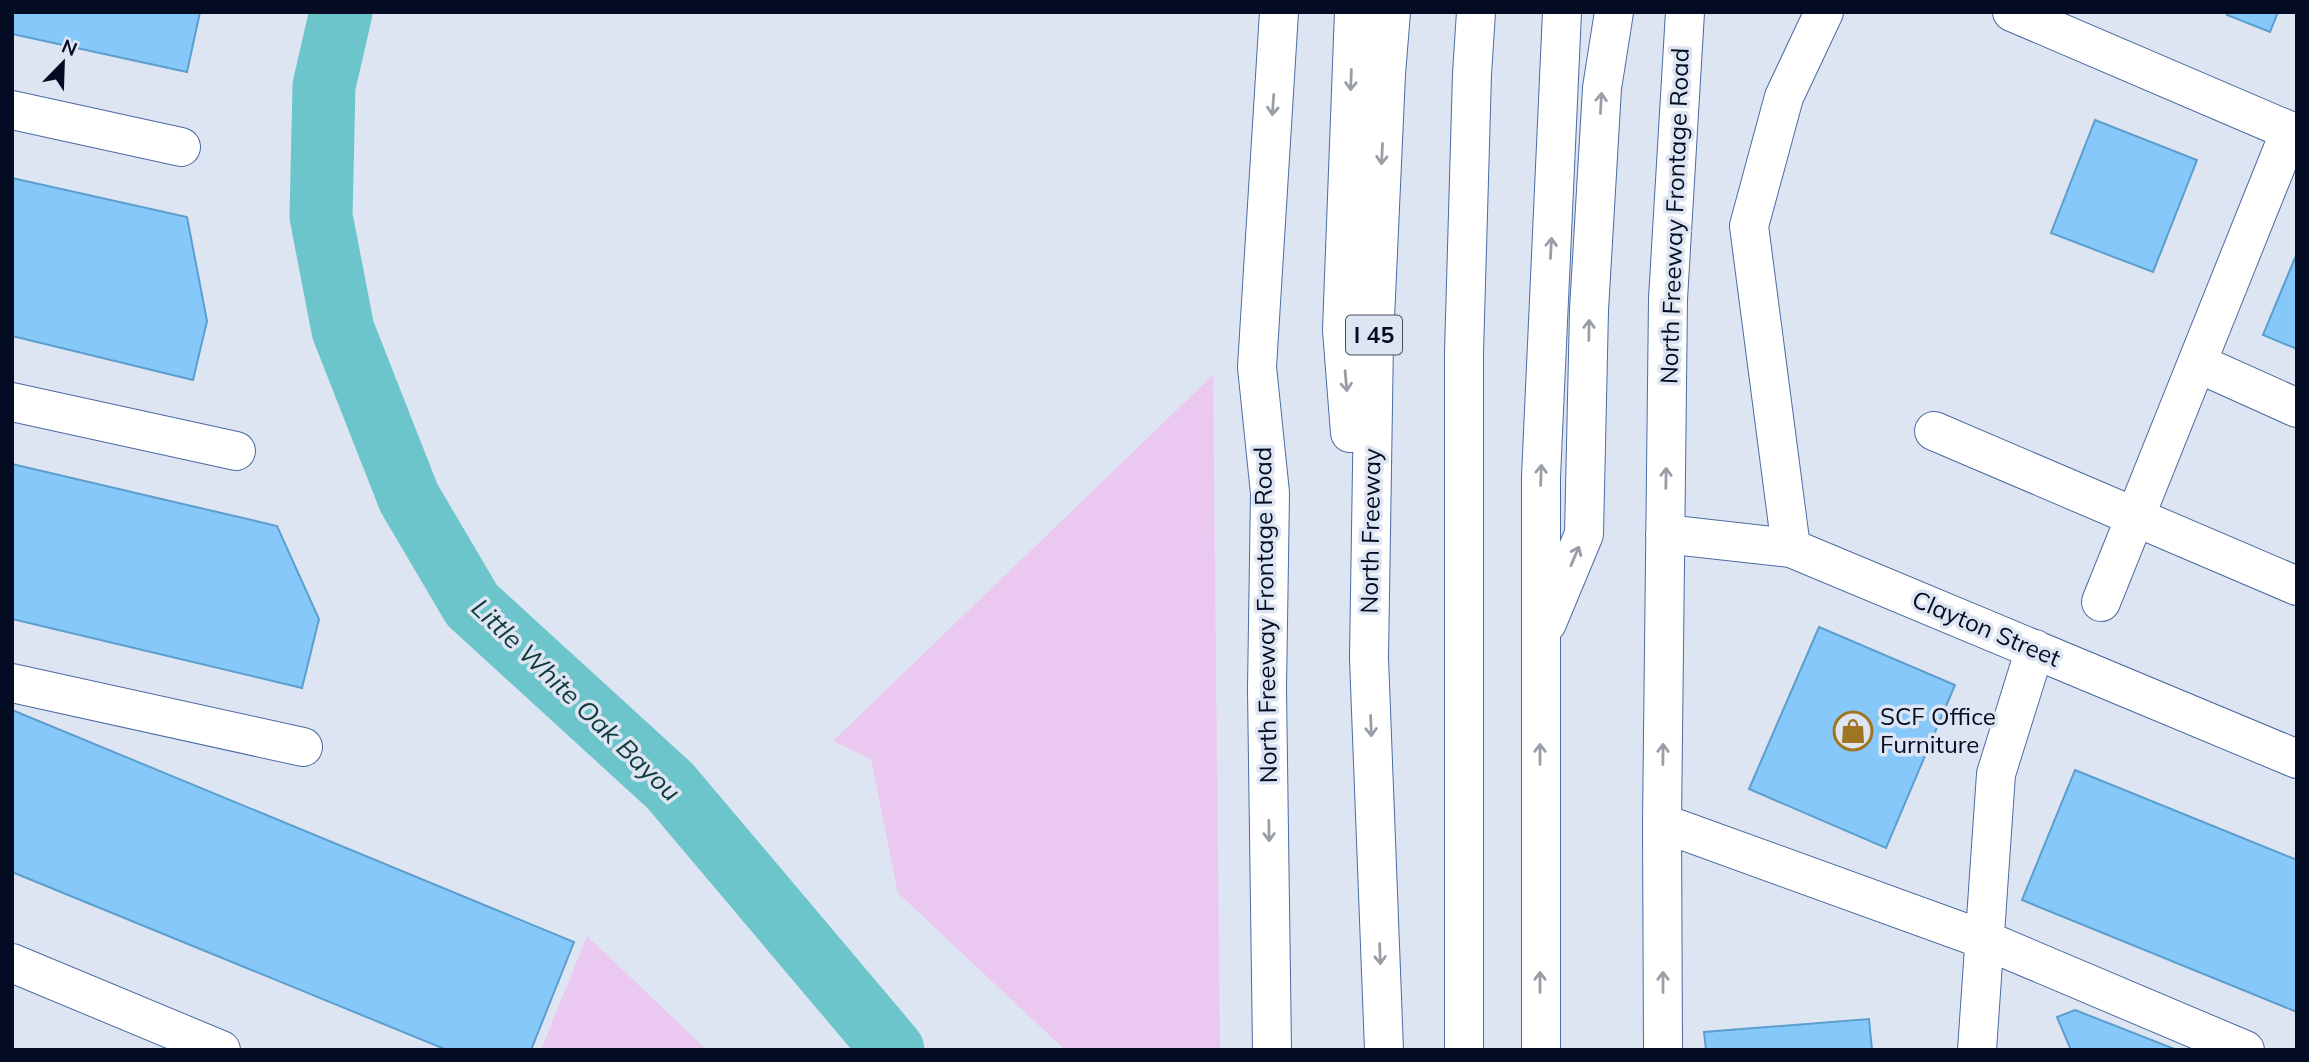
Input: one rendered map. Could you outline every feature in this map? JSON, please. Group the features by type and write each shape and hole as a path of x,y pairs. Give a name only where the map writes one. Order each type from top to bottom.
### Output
{"main road":[{"name":"North Freeway Frontage Road","path":"1272,1050 1267,689 1270,493 1257,367 1279,12"},
{"path":"1354,12 1342,330 1369,658"},
{"name":"North Freeway","path":"1384,1050 1369,658 1374,341 1391,12"},
{"path":"1464,1050 1464,353 1476,12"},
{"path":"1541,1050 1541,477 1562,12"},
{"path":"1539,641 1584,534 1590,296 1602,89 1614,12"},
{"name":"North Freeway Frontage Road","path":"1663,1050 1662,823 1668,299 1685,12"},
{"path":"1791,548 1749,226 1784,97 1824,12"},
{"path":"2012,12 2294,133 2197,363 2101,602"},
{"path":"12,110 181,147"},
{"path":"2197,363 2297,408"},
{"path":"12,402 236,451"},
{"path":"1934,431 2297,586"},
{"name":"Clayton Street","path":"1665,534 1791,548 2297,759"},
{"path":"1977,1050 1996,774 2035,649"},
{"path":"12,683 303,747"},
{"path":"1662,823 1985,940 2245,1050"},
{"path":"12,963 221,1050"}],"shaded area":[{"path":"1213,375 1220,1050 1065,1050 898,893 871,759 833,741"},
{"path":"587,936 707,1050 541,1050"}],"building":[{"path":"12,12 200,12 187,72 12,34"},
{"path":"2228,12 2278,12 2270,32 2227,15"},
{"path":"2095,120 2197,160 2153,272 2051,233"},
{"path":"12,178 187,217 207,321 193,380 12,336"},
{"path":"2297,253 2297,349 2263,335"},
{"path":"12,464 277,526 319,619 302,688 12,619"},
{"path":"1819,627 1955,685 1886,848 1749,789"},
{"path":"12,710 574,942 531,1050 447,1050 12,872"},
{"path":"2075,770 2297,860 2297,1012 2022,900"},
{"path":"2075,1010 2177,1050 2071,1050 2057,1017"},
{"path":"1869,1019 1872,1050 1706,1050 1704,1032"}],"waterway":[{"name":"Little White Oak Bayou","path":"341,12 324,86 321,216 343,330 409,498 472,605 670,786 893,1050"}],"place":[{"name":"SCF Office Furniture","path":"1853,731"}]}
